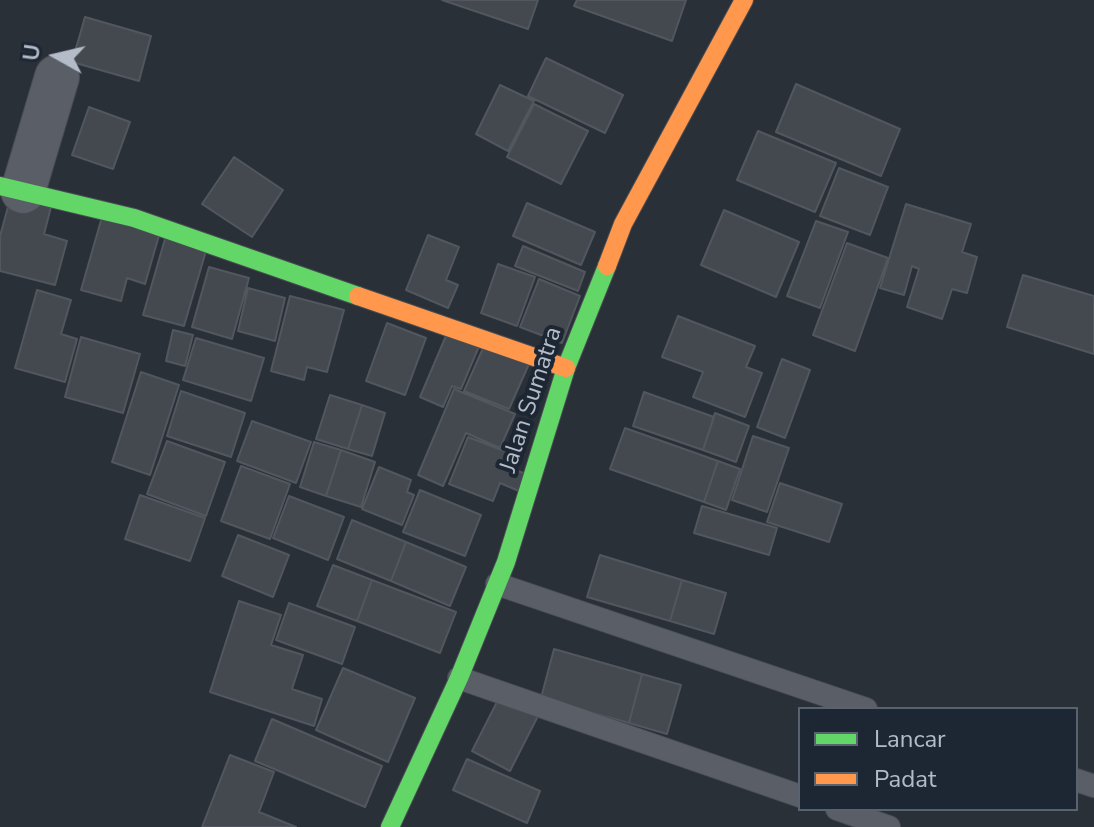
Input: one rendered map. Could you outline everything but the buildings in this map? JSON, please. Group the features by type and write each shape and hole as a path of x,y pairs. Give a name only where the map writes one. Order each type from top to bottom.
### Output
{"street":[{"name":"Jalan Sumatra","path":"390,827 459,678 497,584 566,368 623,224 744,0"},
{"path":"57,77 12,188 134,218 566,368"}],"lane":[{"path":"497,584 860,707"},
{"path":"459,678 798,795"},
{"path":"843,811 889,827"}],"traffic: fast":[{"path":"0,186 134,218 358,296"},
{"path":"390,827 459,678 506,562 566,368 607,266"}],"traffic: slow":[{"path":"607,266 623,224 744,0"},
{"path":"358,296 566,368"}]}
